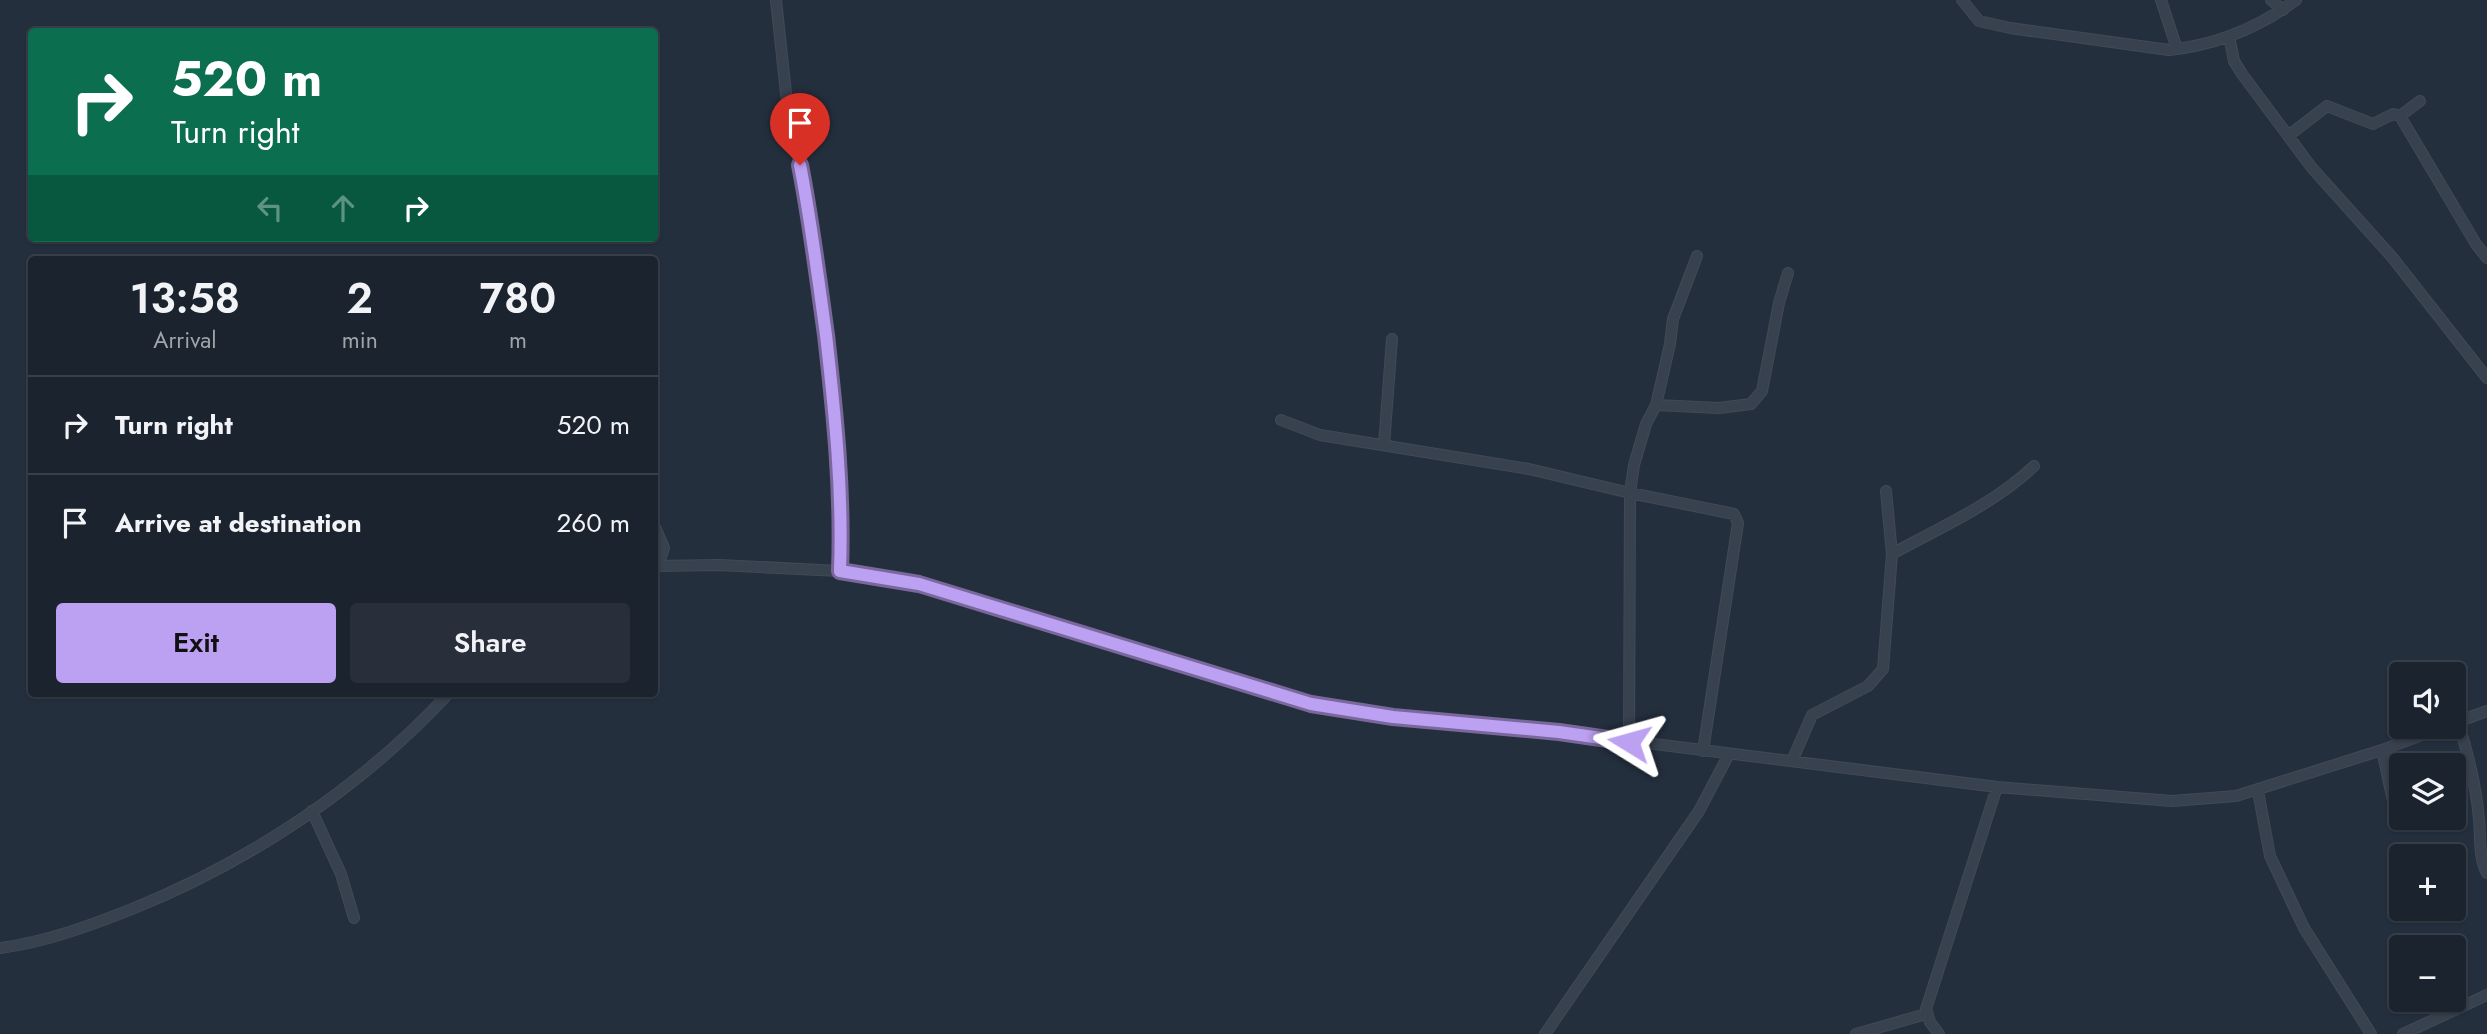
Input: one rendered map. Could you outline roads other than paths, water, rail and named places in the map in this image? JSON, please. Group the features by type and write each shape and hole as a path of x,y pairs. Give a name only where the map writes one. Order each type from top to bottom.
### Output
{"street":[{"path":"776,0 788,112 811,218 837,422 842,518 840,571"},
{"path":"1962,0 1979,21 2010,29 2169,50 2196,47 2252,27 2296,0"},
{"path":"2161,0 2177,49"},
{"path":"2271,0 2283,10"},
{"path":"2229,36 2234,61 2312,169 2392,257 2487,378"},
{"path":"2400,116 2420,102"},
{"path":"2288,136 2328,106 2373,124 2393,114 2400,116 2487,258"},
{"path":"1629,742 1630,493 1634,465 1646,424 1656,405 1671,344 1673,319 1697,256"},
{"path":"1656,405 1720,408 1751,404 1762,391 1779,303 1788,273"},
{"path":"1384,445 1392,339"},
{"path":"1281,420 1320,435 1529,469 1734,514 1737,517 1703,751"},
{"path":"1892,554 1985,502 2020,479 2034,466"},
{"path":"1792,761 1812,715 1868,686 1883,669 1892,554 1886,491"},
{"path":"658,534 664,548 658,562"},
{"path":"658,566 719,565 840,571 919,584 1311,704 1393,717 1559,732 1997,787 2172,801 2209,799 2258,791 2412,739"},
{"path":"0,948 81,930 150,902 259,846 368,769 445,697"},
{"path":"2466,719 2487,711"},
{"path":"2461,739 2466,747 2479,817 2482,858 2487,873"},
{"path":"2382,750 2389,782"},
{"path":"1545,1034 1699,811 1729,754"},
{"path":"1926,1014 1997,787"},
{"path":"2258,791 2270,856 2304,928 2371,1034"},
{"path":"312,811 341,874 354,918"},
{"path":"2403,1034 2487,995"},
{"path":"1856,1034 1926,1014"},
{"path":"1926,1014 1939,1034"}]}
